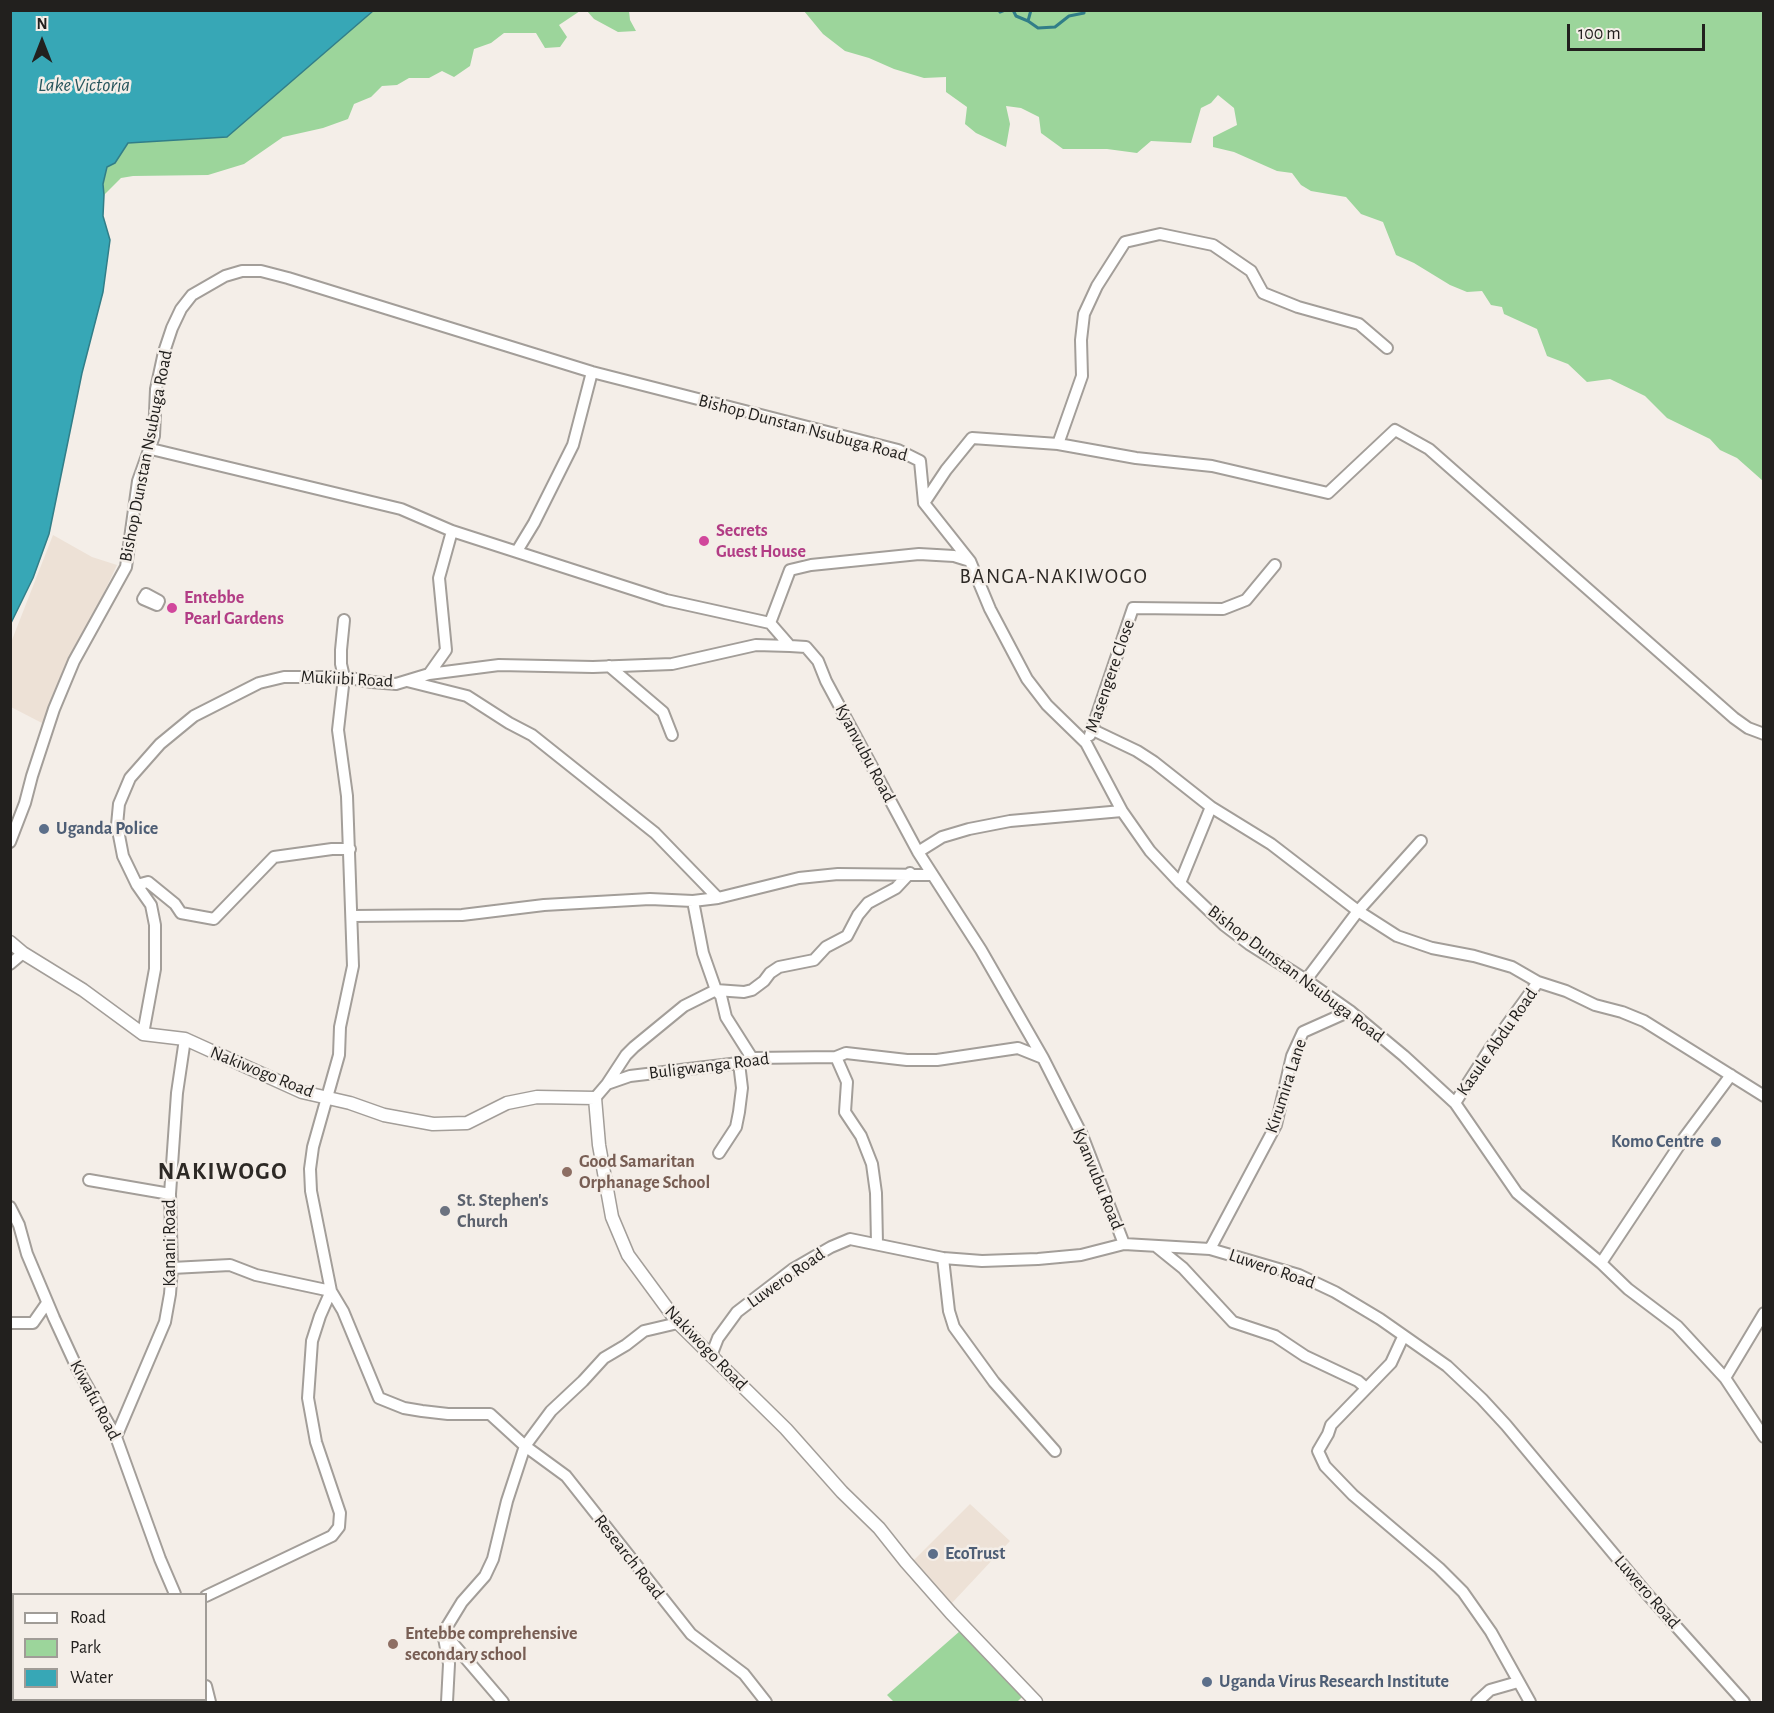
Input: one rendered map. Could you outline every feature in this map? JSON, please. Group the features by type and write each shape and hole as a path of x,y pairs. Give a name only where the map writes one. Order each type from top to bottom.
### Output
{"street":[{"path":"1058,444 1082,376 1081,340 1084,314 1097,286 1125,242 1160,234 1213,245 1251,271 1263,293 1298,307 1359,324 1387,348"},
{"name":"Bishop Dunstan Nsubuga Road","path":"10,842 25,803 58,699 74,661 126,567 138,481 154,436 156,388 172,328 181,309 192,295 225,276 242,271 261,271 288,278 592,372 910,454 920,461 924,503 970,561 990,609 1027,679 1047,705 1086,743 1122,811 1150,852 1224,925 1350,1011 1455,1103 1517,1193 1601,1263 1628,1289 1677,1326 1725,1378 1764,1437"},
{"path":"518,551 573,445 592,372"},
{"path":"924,503 972,438 1058,444 1136,458 1212,466 1328,494 1395,430 1429,449 1734,718 1748,728 1764,734"},
{"path":"151,449 400,509 452,531 666,600 770,623 790,570 811,565 920,554 954,556 970,561"},
{"path":"429,674 446,650 439,578 452,531"},
{"name":"Masengere Close","path":"1086,743 1132,608 1223,609 1246,600 1275,565"},
{"path":"207,1596 332,1536 339,1527 340,1513 316,1442 308,1398 312,1341 331,1291 311,1191 310,1169 313,1147 339,1055 340,1027 353,966 347,796 338,730 344,677 341,663 344,620"},
{"name":"Kyanvubu Road","path":"770,623 790,646 806,647 818,661 826,681 918,852 981,951 1043,1058 1082,1136 1124,1244"},
{"name":"Mukiibi Road","path":"143,1034 154,969 155,925 151,905 137,885 123,856 117,825 119,804 130,778 160,744 194,716 259,683 300,676 344,677 396,684 429,674 499,665 672,664 756,645 790,646"},
{"path":"609,666 663,712 672,735"},
{"path":"407,681 467,696 532,735 655,833 718,898"},
{"path":"1092,730 1137,751 1154,762 1211,807 1271,844 1358,911 1397,936 1432,948 1484,958 1512,967 1538,982 1554,986 1595,1005 1644,1021 1764,1096"},
{"path":"1180,883 1211,807"},
{"path":"918,852 942,837 969,829 1010,821 1122,811"},
{"path":"1306,980 1358,911 1421,841"},
{"path":"137,885 148,882 175,904 181,913 214,919 274,857 332,849 350,849"},
{"path":"595,1098 626,1055 684,1006 716,990 737,993 752,990 779,967 814,960 826,946 847,936 858,915 868,903 896,888 910,873"},
{"path":"352,916 462,915 544,905 650,899 693,901 718,898 799,878 838,874 932,874"},
{"path":"693,901 703,953 716,990 721,996 726,1017 752,1058"},
{"name":"Nakiwogo Road","path":"10,942 23,953 83,990 143,1034 185,1040 302,1092 384,1115 433,1124 466,1123 507,1103 537,1097 595,1098 599,1145 612,1217 628,1255 678,1323 786,1429 842,1492 879,1528 944,1605 1036,1702"},
{"path":"10,964 23,953"},
{"name":"Kasule Abdu Road","path":"1455,1103 1491,1047 1538,982"},
{"name":"Kirumira Lane","path":"1210,1249 1276,1125 1292,1056 1303,1032 1350,1011"},
{"name":"Kanani Road","path":"116,1437 165,1322 172,1268 170,1194 177,1093 185,1040"},
{"name":"Buligwanga Road","path":"607,1084 630,1076 739,1063 752,1058 836,1057 846,1053 907,1060 937,1060 1018,1048 1043,1058"},
{"path":"836,1057 847,1082 845,1112 861,1136 872,1164 876,1193 877,1244"},
{"path":"719,1153 736,1127 742,1088 739,1063"},
{"path":"1601,1263 1684,1138 1731,1075"},
{"path":"89,1180 170,1194"},
{"name":"Kiwafu Road","path":"10,1207 19,1225 27,1254 47,1303 78,1370 116,1437 160,1559 176,1593"},
{"name":"Luwero Road","path":"711,1356 718,1338 737,1312 793,1269 850,1239 943,1258 982,1261 1081,1255 1124,1244 1210,1249 1299,1275 1335,1292 1380,1319 1447,1366 1482,1399 1648,1595 1744,1702"},
{"path":"1157,1247 1183,1268 1233,1322 1275,1336 1305,1356 1358,1381 1366,1388"},
{"path":"943,1258 949,1311 954,1327 994,1382 1055,1451"},
{"path":"172,1268 230,1265 256,1275 331,1291"},
{"name":"Research Road","path":"331,1291 343,1311 379,1398 404,1408 422,1411 448,1414 490,1414 525,1446 566,1476 691,1634 744,1674 766,1702"},
{"path":"10,1323 33,1323 47,1303"},
{"path":"1725,1378 1764,1313"},
{"path":"447,1702 449,1664 443,1633 462,1602 485,1576 493,1559 507,1501 525,1446 551,1411 604,1358 645,1331 678,1323"},
{"path":"1403,1337 1391,1363 1331,1425 1318,1451 1324,1466 1353,1495 1439,1568 1463,1592 1491,1632 1530,1702"},
{"path":"443,1633 503,1702"},
{"path":"1477,1702 1490,1690 1518,1682"}],"shaded area":[{"path":"53,535 92,557 117,565 52,696 48,724 11,707 10,645"},
{"path":"970,1504 1010,1541 952,1603 912,1562"}],"green space":[{"path":"373,11 580,11 559,25 567,37 560,47 545,48 536,33 504,33 491,43 474,49 470,66 454,77 442,71 429,78 409,78 397,85 382,86 371,97 354,104 348,119 323,128 283,137 244,164 208,175 121,178 104,195 103,184 107,167 115,163 128,143 227,137"},
{"path":"587,11 629,11 630,20 636,31 618,32 594,19"},
{"path":"804,11 1763,11 1763,481 1737,458 1720,450 1710,439 1667,418 1645,396 1610,379 1587,382 1568,364 1547,356 1537,329 1504,314 1502,307 1491,305 1482,291 1467,292 1450,285 1396,255 1383,222 1361,214 1346,197 1311,191 1301,185 1292,173 1277,171 1234,152 1213,147 1213,137 1237,125 1234,108 1218,95 1211,103 1201,108 1191,143 1151,141 1137,153 1107,149 1063,149 1041,133 1039,117 1021,108 1006,106 1010,124 1006,147 976,133 965,124 967,107 946,92 946,77 924,78 845,51 823,34"},
{"path":"960,1631 1024,1695 1017,1702 894,1702 887,1695"}],"water":[{"name":"Lake Victoria","path":"11,10 373,11 227,137 128,143 115,163 107,167 103,184 103,216 110,240 103,292 82,373 49,534 33,578 11,623"}],"waterway":[{"path":"999,10 1000,12 1005,10"},
{"path":"1013,10 1016,16 1028,21"},
{"path":"1031,10 1028,21 1038,28 1055,27 1069,16 1084,13 1084,10"}],"place":[{"name":"Secrets Guest House","path":"704,541"},
{"name":"Entebbe Pearl Gardens","path":"172,608"},
{"name":"Uganda Police","path":"44,829"},
{"name":"Komo Centre","path":"1716,1142"},
{"name":"Good Samaritan Orphanage School","path":"567,1172"},
{"name":"St. Stephen's Church","path":"445,1211"},
{"name":"EcoTrust","path":"933,1554"},
{"name":"Entebbe comprehensive secondary school","path":"393,1644"},
{"name":"Uganda Virus Research Institute","path":"1207,1682"}],"district":[{"name":"BANGA-NAKIWOGO","path":"1054,577"},
{"name":"NAKIWOGO","path":"223,1172"}]}
